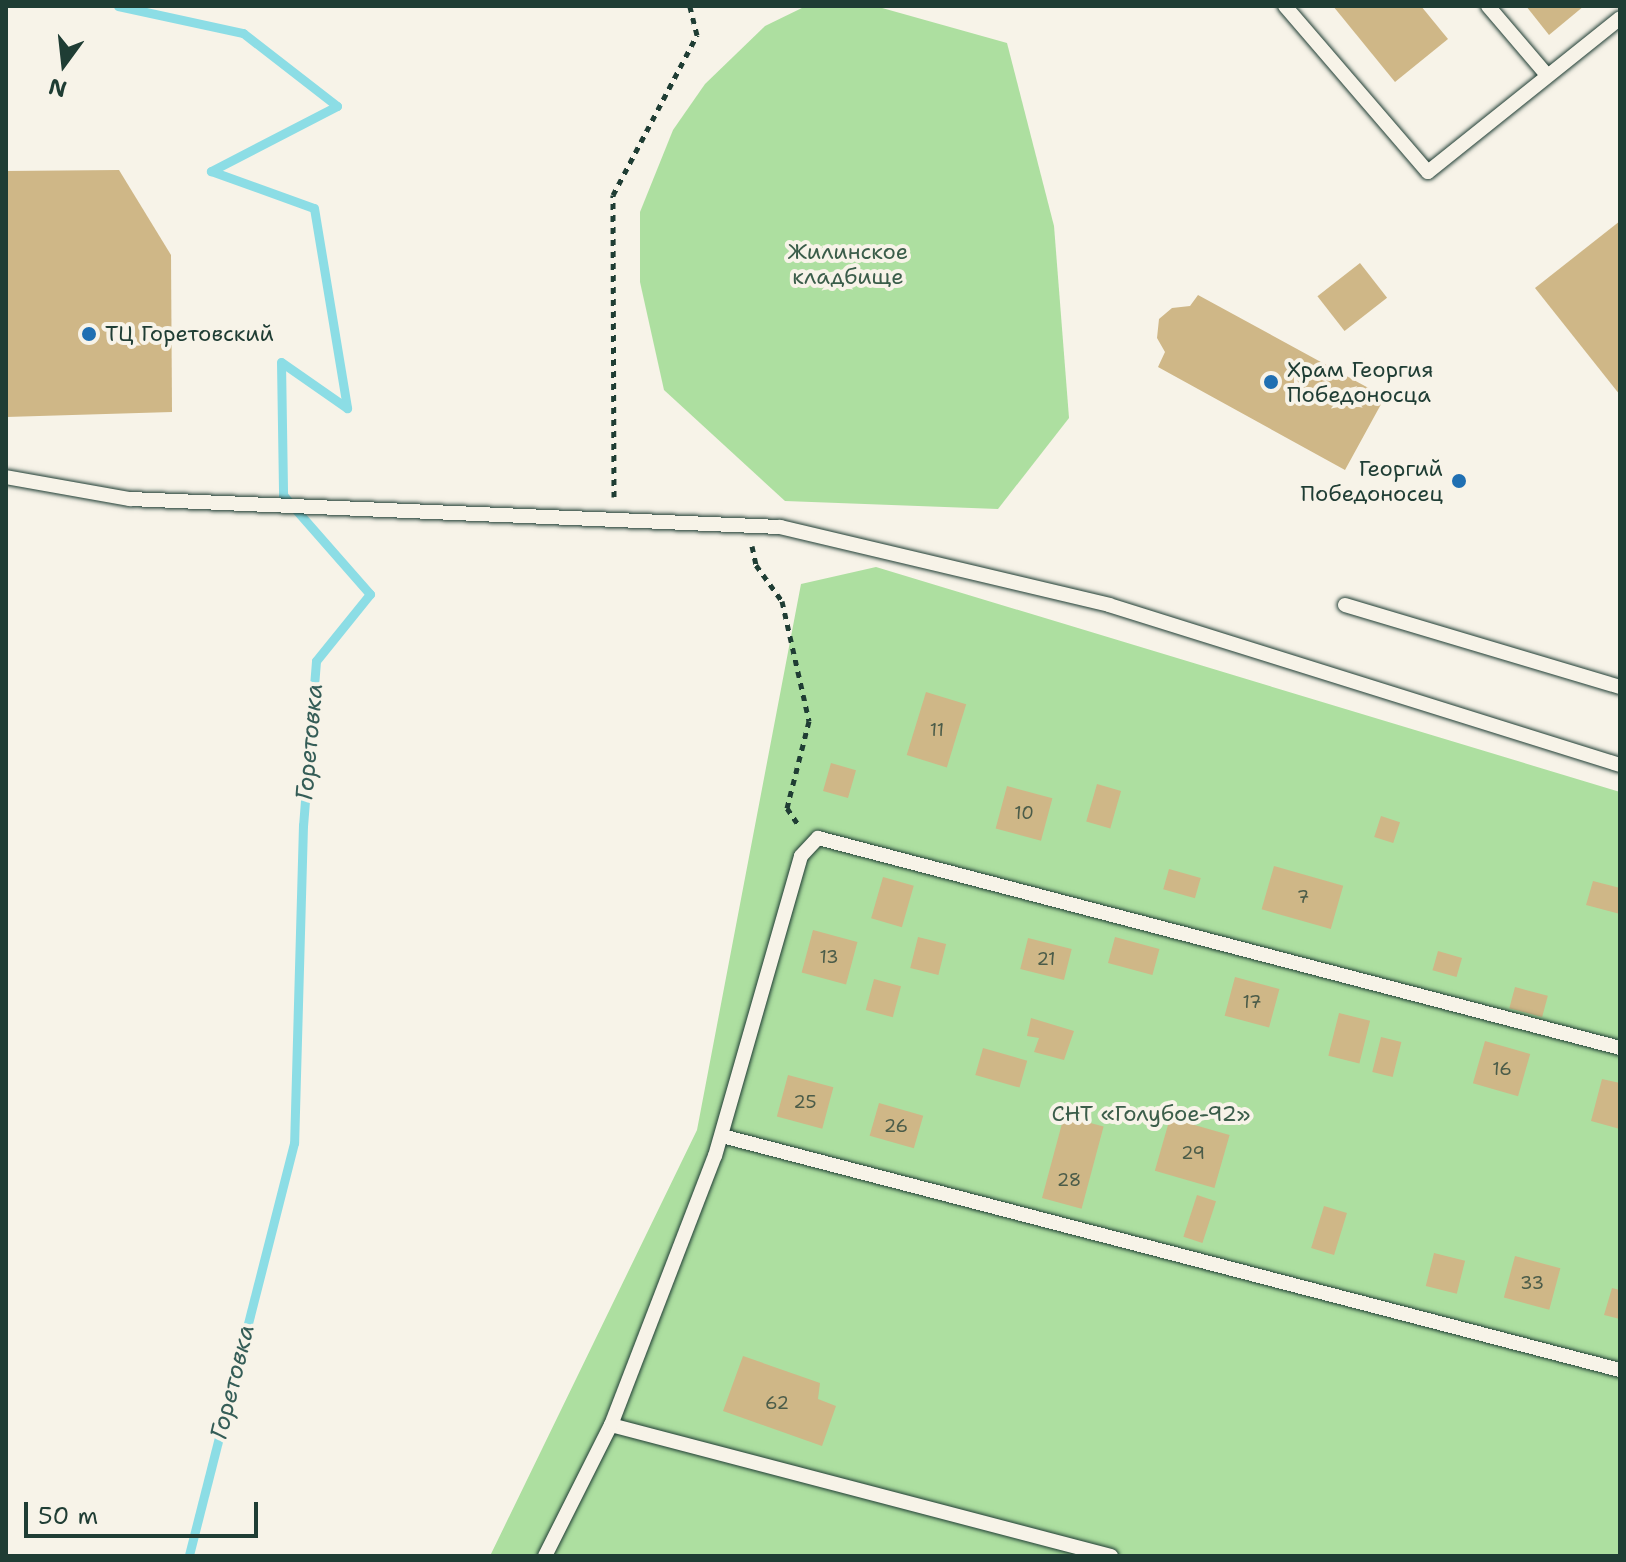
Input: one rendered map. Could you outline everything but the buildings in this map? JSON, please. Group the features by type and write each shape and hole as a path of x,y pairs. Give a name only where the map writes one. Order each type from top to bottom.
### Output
{"lane":[{"path":"1285,6 1428,172 1620,18"},
{"path":"1488,6 1547,75"},
{"path":"6,477 130,499 780,527 1109,605 1620,765"},
{"path":"1345,605 1620,687"},
{"path":"545,1556 611,1425 722,1136 809,842 827,838 1620,1048"},
{"path":"722,1136 1620,1370"},
{"path":"611,1425 1111,1556"}],"path":[{"path":"614,518 613,195 697,35 690,6"},
{"path":"748,525 756,565 782,601 809,721 787,808 809,842"}],"green space":[{"name":"Жилинское кладбище","path":"806,6 875,6 1007,43 1054,226 1069,418 998,509 785,501 664,390 640,282 640,212 673,130 705,84 765,26"},
{"name":"СНТ «Голубое-92»","path":"876,567 1620,792 1620,1556 490,1556 697,1130 801,584"}],"waterway":[{"name":"Горетовка","path":"118,6 243,33 337,106 211,171 314,208 347,408 281,362 283,495 370,594 316,661 303,825 294,1143 189,1556"}],"place":[{"name":"ТЦ Горетовский","path":"89,334"},
{"name":"Храм Георгия Победоносца","path":"1271,382"},
{"name":"Георгий Победоносец","path":"1459,481"}]}
